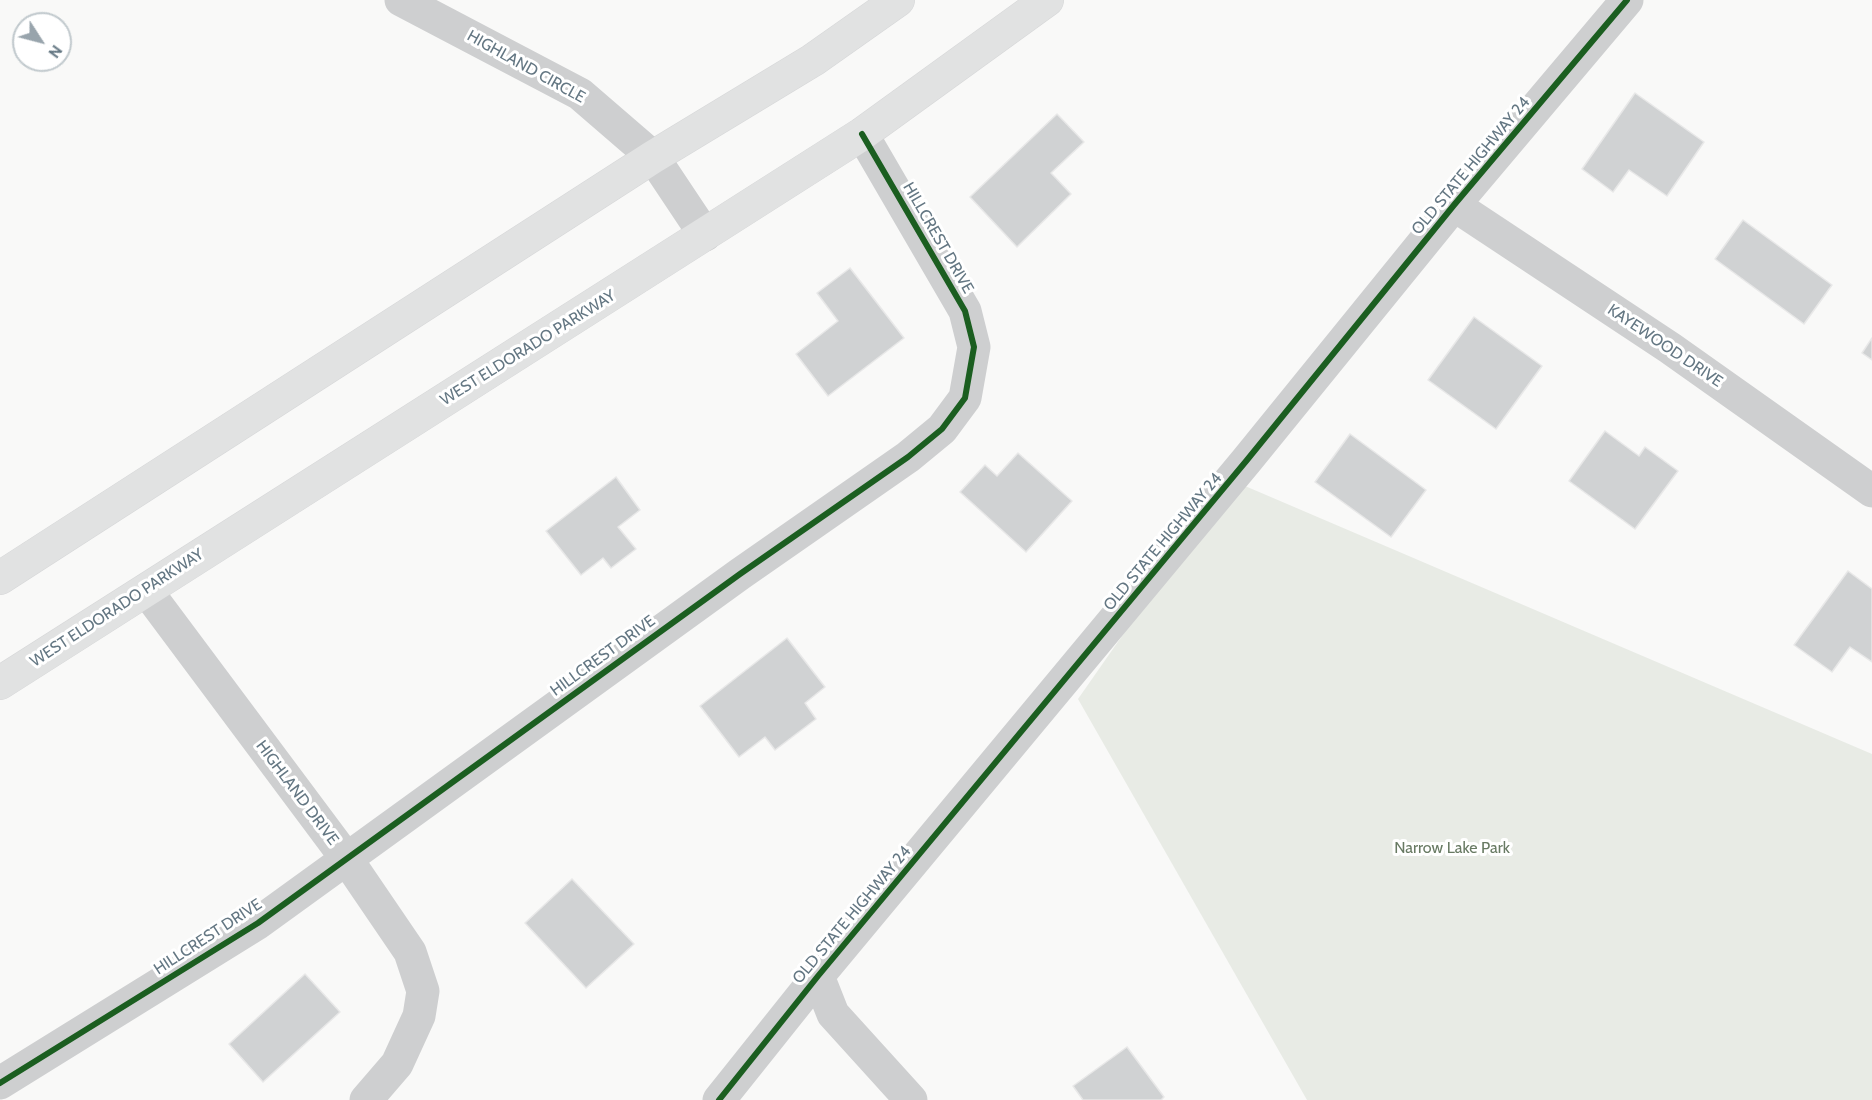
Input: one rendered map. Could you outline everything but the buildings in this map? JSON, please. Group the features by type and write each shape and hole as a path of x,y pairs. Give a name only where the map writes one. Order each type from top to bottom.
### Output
{"main road":[{"path":"0,578 653,157 813,60 898,0"},
{"name":"WEST ELDORADO PARKWAY","path":"0,683 862,134 1047,0"}],"street":[{"name":"HIGHLAND CIRCLE","path":"401,0 580,93 653,157 705,235"},
{"name":"OLD STATE HIGHWAY 24","path":"719,1100 818,976 1237,474 1454,205 1627,0"},
{"name":"HILLCREST DRIVE","path":"0,1083 258,923 740,574 908,457 942,429 965,398 974,347 965,311 862,134"},
{"name":"KAYEWOOD DRIVE","path":"1454,205 1670,348 1872,491"},
{"name":"HIGHLAND DRIVE","path":"146,590 346,858 410,952 423,991 419,1016 397,1064 366,1100"},
{"path":"818,976 833,1014 911,1100"}],"green space":[{"name":"Narrow Lake Park","path":"1231,480 1872,754 1872,1100 1307,1100 1078,699"}],"cycle path":[{"path":"719,1100 818,976 1247,460 1454,205 1627,0"},
{"path":"0,1083 258,923 740,574 908,457 942,429 965,398 974,347 965,311 862,134"}]}
